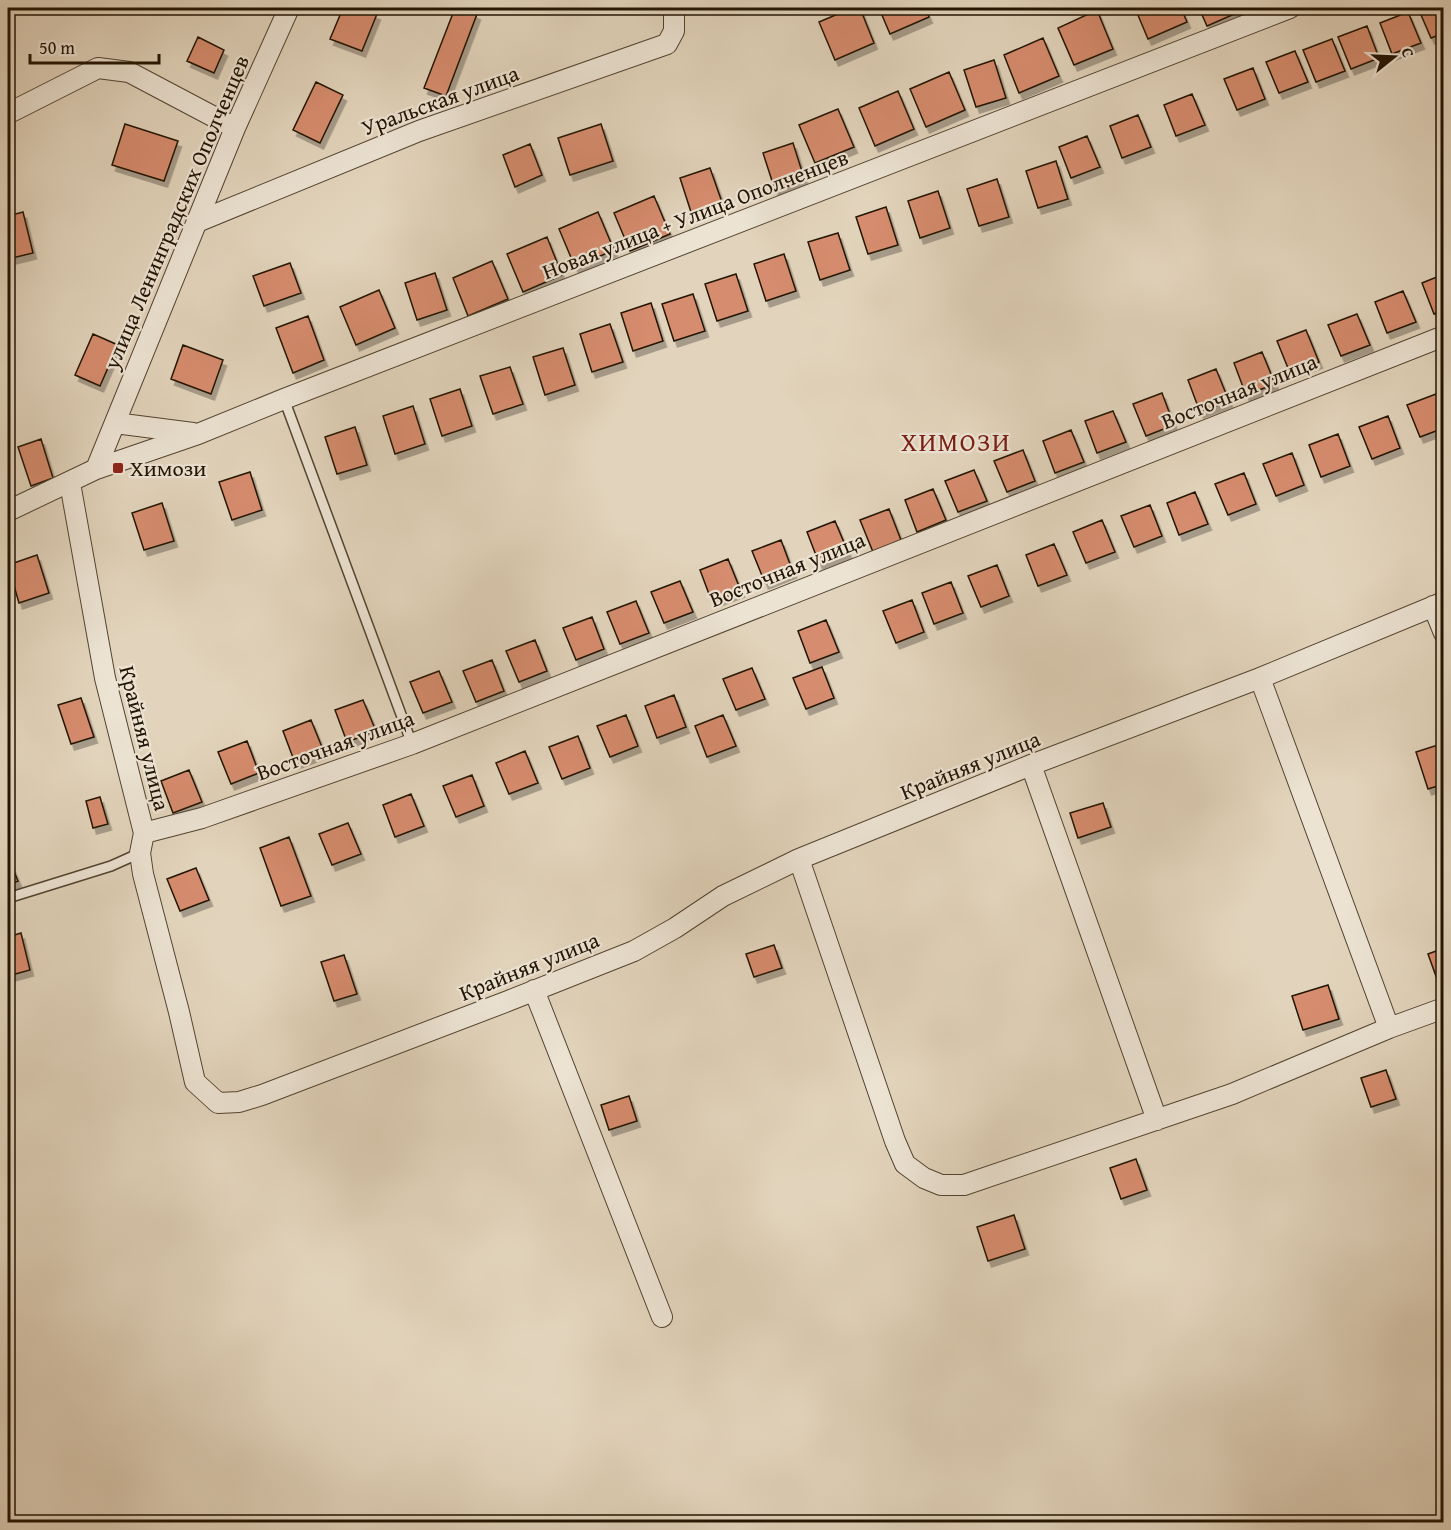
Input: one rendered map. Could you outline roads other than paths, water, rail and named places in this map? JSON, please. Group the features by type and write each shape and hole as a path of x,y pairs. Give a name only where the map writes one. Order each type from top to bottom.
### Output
{"street":[{"name":"улица Ленинградских Ополченцев","path":"96,470 235,128 289,8"},
{"name":"Уральская улица","path":"197,222 419,131 667,44 674,31 674,8"},
{"name":"Новая улица + Улица Ополченцев","path":"8,511 116,462 198,434 1290,8"},
{"path":"8,113 98,68 129,72 235,128"},
{"name":"Восточная улица","path":"144,833 202,818 412,744 1443,336"},
{"path":"115,423 198,434"},
{"name":"Крайняя улица","path":"70,483 105,678 144,833 140,853 143,874 195,1082 218,1103 239,1102 262,1095 634,951 675,928 723,896 799,859 1031,765 1260,678 1438,604"},
{"path":"1438,604 1443,633"},
{"path":"1260,678 1389,1028"},
{"path":"1031,765 1157,1120"},
{"path":"799,859 895,1141 905,1164 924,1178 941,1185 964,1185 1232,1094 1389,1028 1443,1008"},
{"path":"534,990 662,1317"}],"lane":[{"path":"284,399 412,744"},
{"path":"8,898 111,866 140,853"}],"place":[{"name":"Химози","path":"118,468"}],"district":[{"name":"ХИМОЗИ","path":"956,442"}]}
